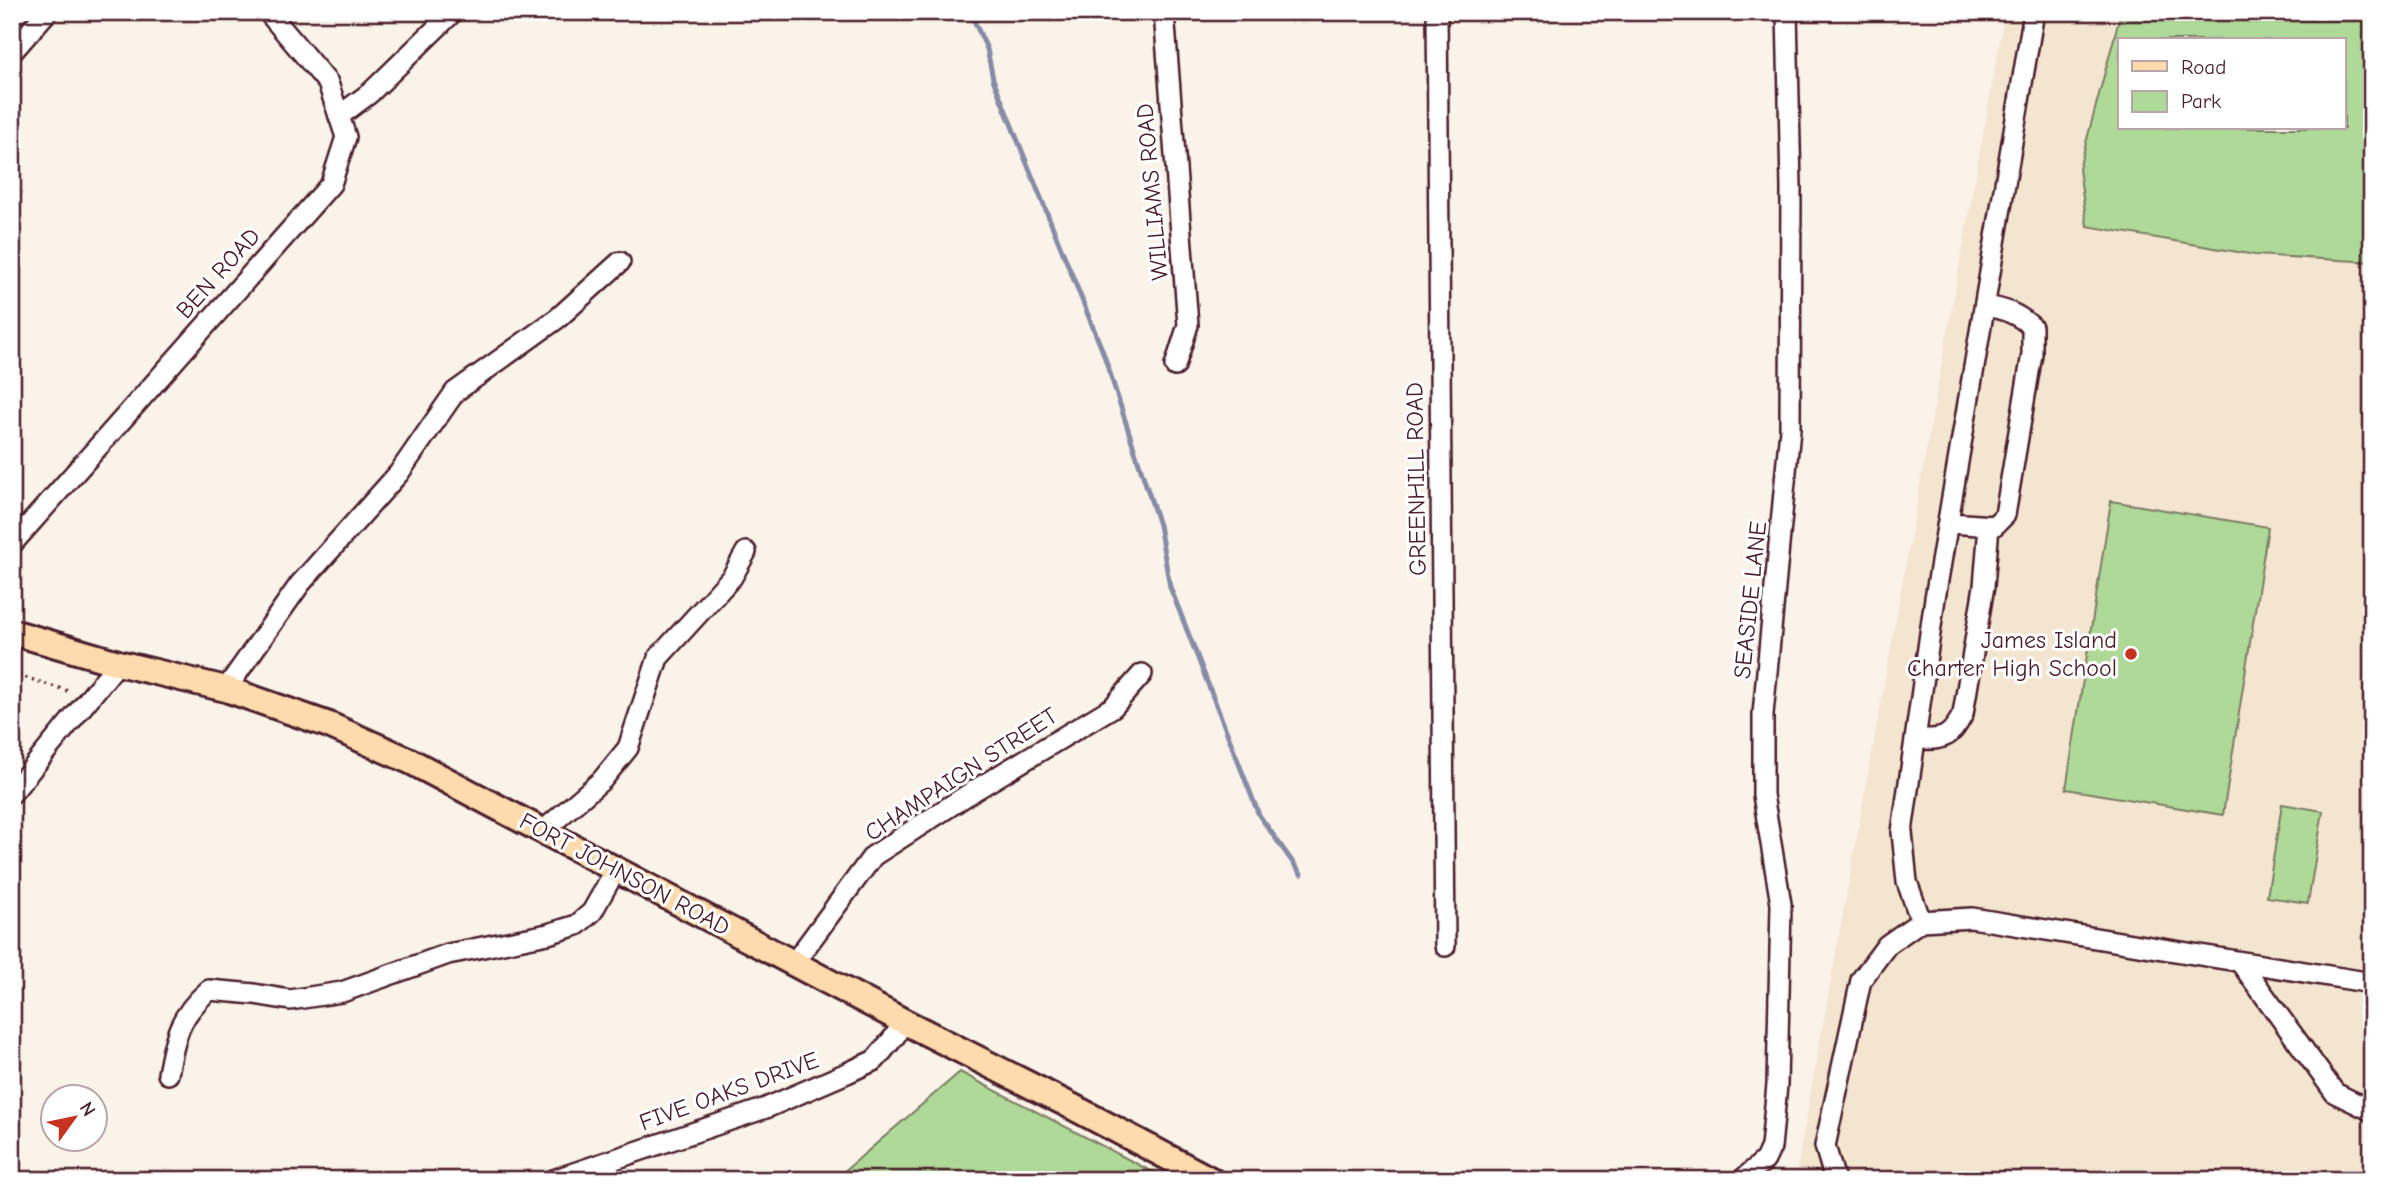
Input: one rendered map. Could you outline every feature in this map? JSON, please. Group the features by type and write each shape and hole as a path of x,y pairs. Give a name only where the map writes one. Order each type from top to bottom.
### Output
{"main road":[{"name":"FORT JOHNSON ROAD","path":"12,632 118,663 226,689 329,725 389,752 1211,1180"}],"street":[{"path":"12,52 47,12"},
{"name":"BEN ROAD","path":"12,544 331,184 346,137 328,83 268,12"},
{"path":"339,116 370,93 453,12"},
{"name":"WILLIAMS ROAD","path":"1164,12 1188,325 1175,366"},
{"name":"GREENHILL ROAD","path":"1437,12 1445,946"},
{"name":"SEASIDE LANE","path":"1742,1180 1765,1160 1771,1147 1777,1072 1781,904 1763,795 1763,714 1790,429 1791,187 1787,12"},
{"path":"1921,922 1907,882 1902,832 1935,598 2034,12"},
{"path":"226,689 300,584 399,473 455,392 558,318 620,262"},
{"path":"1949,523 1994,526 2005,515 2032,354 2032,327 2021,317 2003,309 1985,306"},
{"path":"1916,739 1937,739 1954,731 1963,714 1984,586 1989,526"},
{"path":"543,831 602,780 628,748 658,658 732,577 746,552"},
{"path":"12,793 118,663"},
{"name":"CHAMPAIGN STREET","path":"794,963 873,856 975,790 1113,707 1142,674"},
{"path":"168,1074 175,1035 193,1004 209,990 254,993 290,1000 342,992 448,954 548,934 577,925 592,912 616,869"},
{"path":"1835,1180 1825,1146 1861,980 1887,945 1921,922 1972,918 2372,983"},
{"path":"2241,962 2335,1093 2372,1111"},
{"name":"FIVE OAKS DRIVE","path":"553,1180 766,1108 847,1073 875,1060 895,1036 903,1021"}],"path":[{"path":"12,673 80,694"}],"shaded area":[{"name":"James Island Charter High School","path":"2005,12 2372,12 2372,1180 1795,1180"}],"green space":[{"path":"2121,12 2372,14 2372,262 2255,255 2087,226 2079,169"},
{"path":"2111,501 2268,527 2223,815 2066,789"},
{"path":"2282,804 2323,811 2308,903 2267,897"},
{"path":"960,1072 1168,1180 834,1180"}],"waterway":[{"path":"970,12 987,49 993,79 1103,352 1159,525 1170,587 1259,815 1301,874"}],"place":[{"name":"James Island Charter High School","path":"2131,654"}]}
